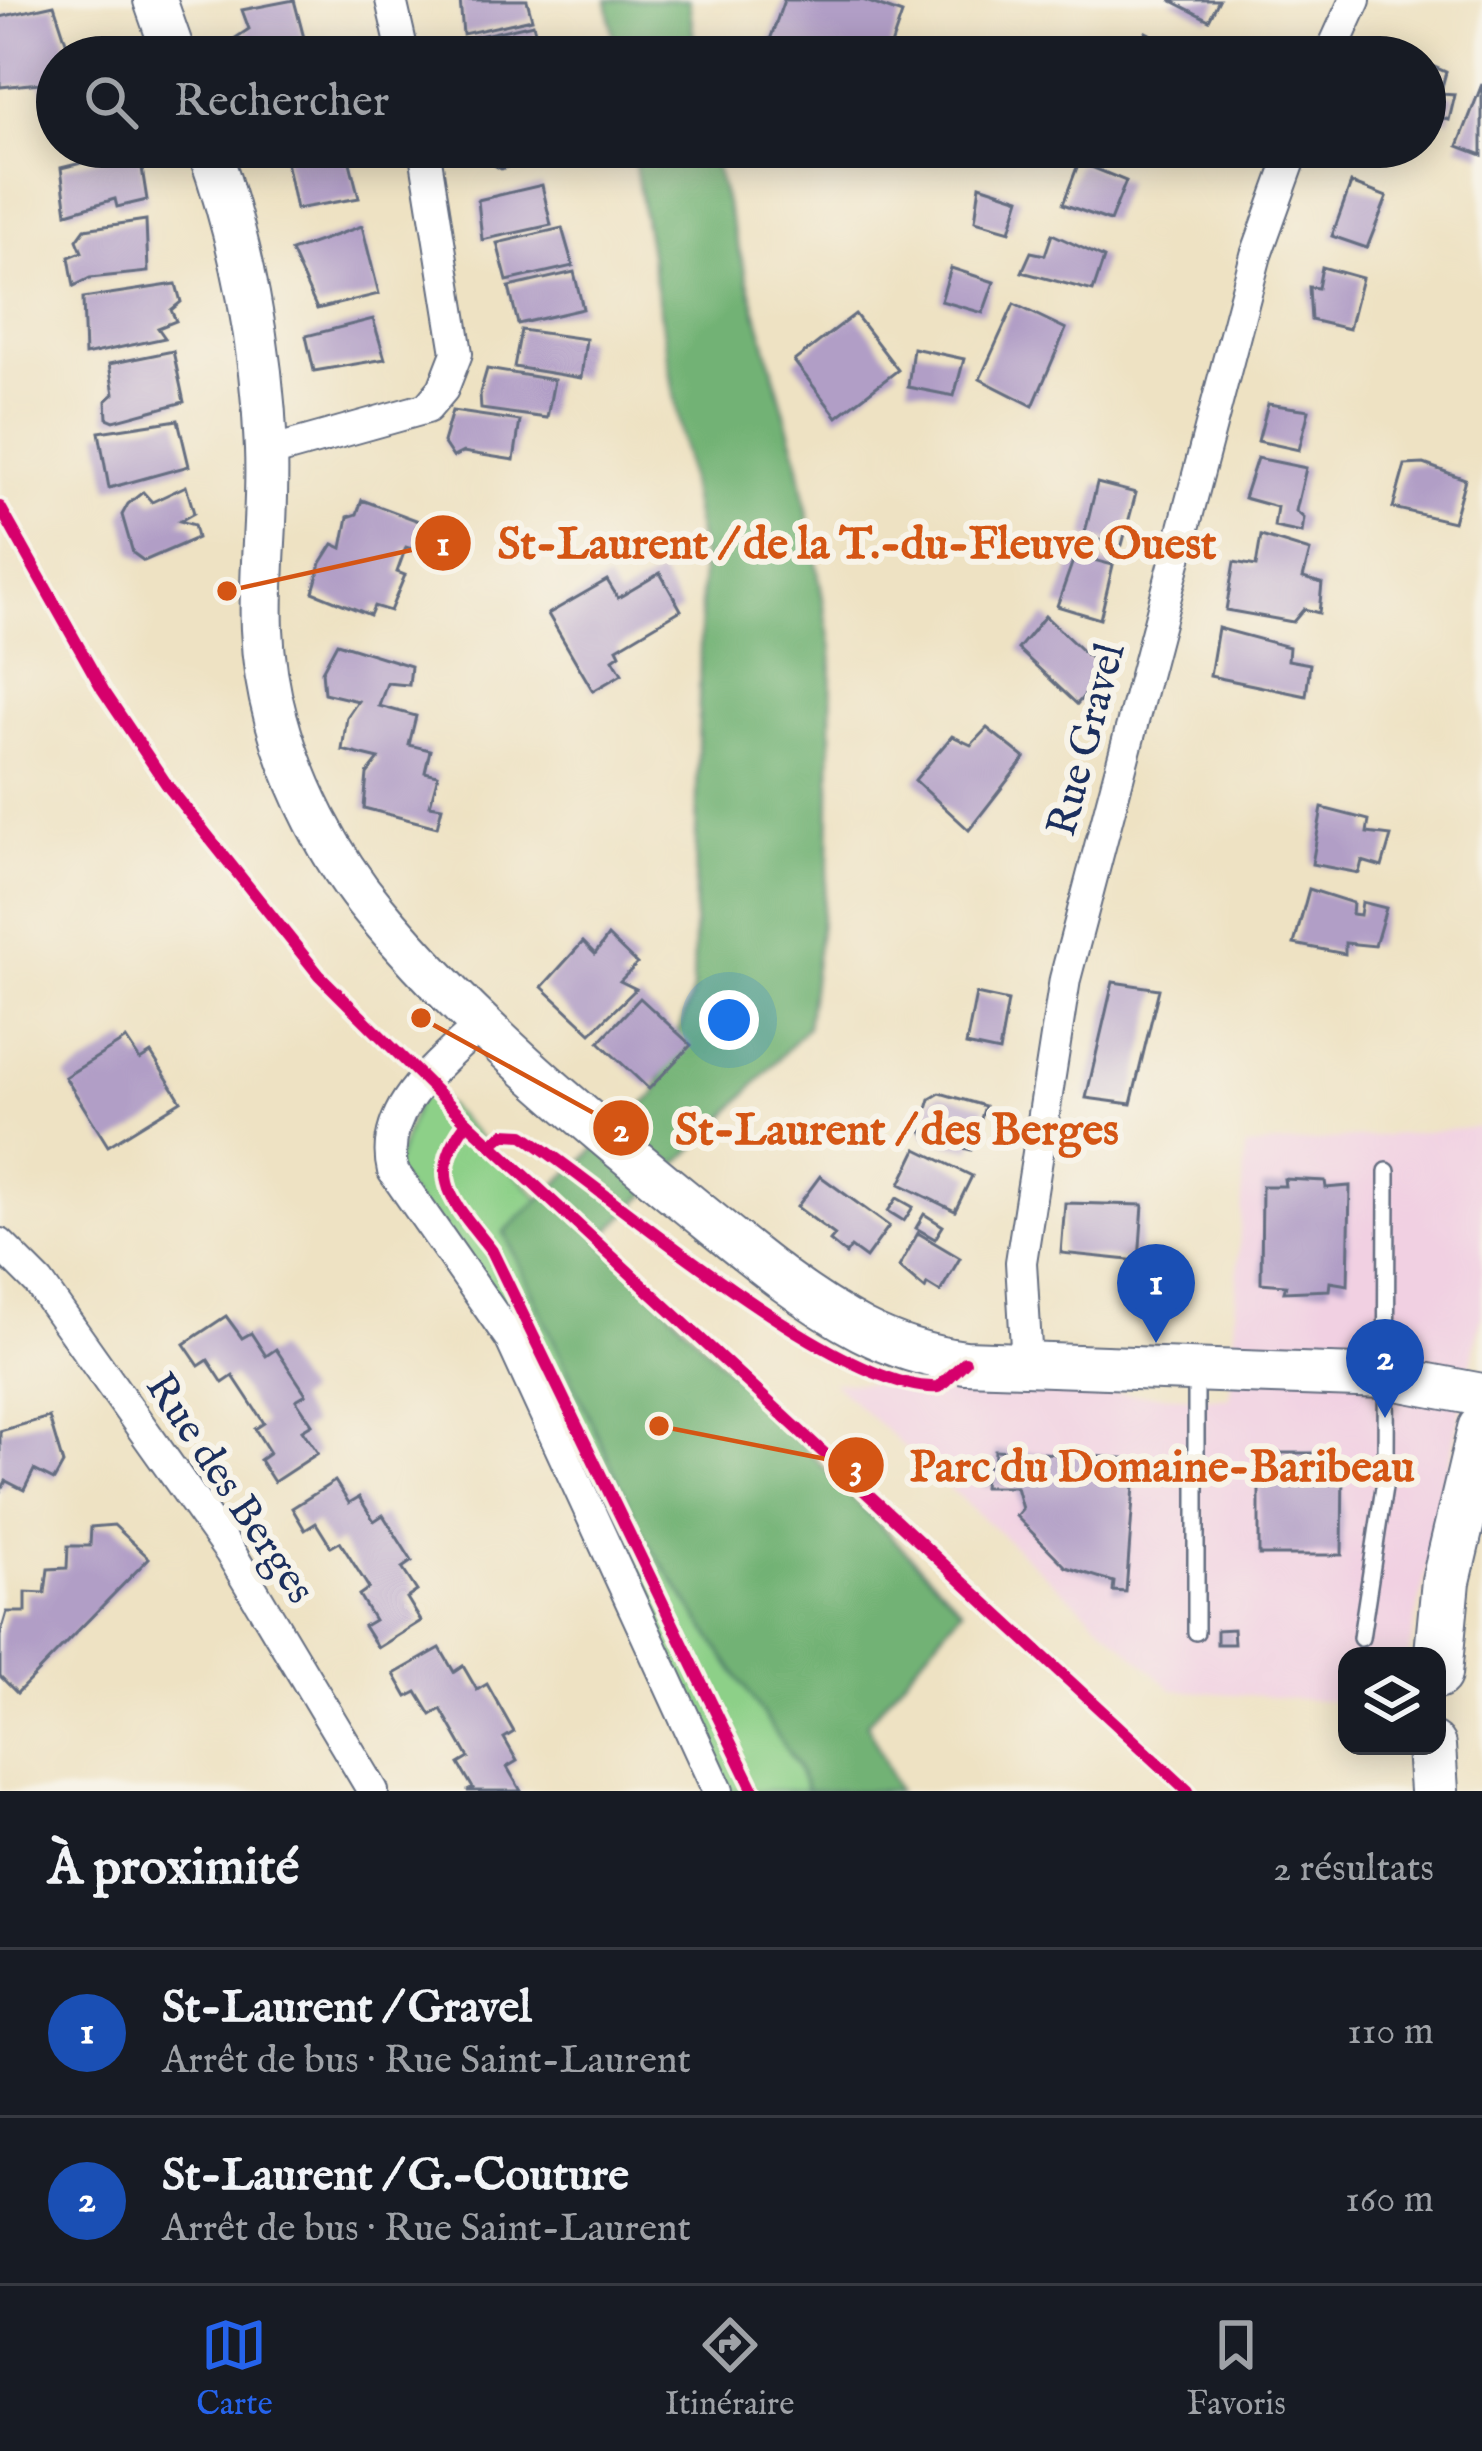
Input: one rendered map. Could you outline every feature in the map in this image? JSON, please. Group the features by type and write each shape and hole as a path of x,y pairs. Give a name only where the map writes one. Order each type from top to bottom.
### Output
{"main road":[{"path":"1440,1647 1446,1582 1482,1429"},
{"path":"1432,1755 1434,1791"}],"street":[{"path":"155,0 168,36"},
{"path":"391,0 399,36"},
{"path":"1339,36 1355,0"},
{"path":"215,168 248,298 266,453 257,597 276,721 316,821 373,909 482,1024 642,1167 821,1306 920,1354 1027,1364 1386,1377 1482,1395"},
{"path":"266,453 427,408 452,372 457,353 427,168"},
{"name":"Rue Gravel","path":"1027,1364 1021,1262 1065,979 1250,277 1288,168"},
{"path":"482,1024 406,1102 388,1141 393,1171 510,1338 718,1791"},
{"name":"Rue des Berges","path":"0,1244 39,1283 230,1552 373,1791"}],"lane":[{"path":"1360,1638 1386,1474 1387,1171"},
{"path":"1196,1369 1196,1632"}],"shaded area":[{"path":"1482,1127 1482,1313 1410,1647 1338,1647 1338,1701 1173,1690 832,1382 1230,1398 1245,1147"}],"green space":[{"path":"607,0 689,0 693,36 613,36"},
{"path":"636,168 716,168 797,456 832,649 829,860 807,1027 719,1124 600,1239 962,1609 867,1723 898,1791 807,1791 796,1764 645,1539 504,1232 655,1094 693,991 702,557"},
{"path":"424,1082 948,1610 853,1727 884,1791 718,1791 510,1338 393,1171"}],"building":[{"path":"294,0 303,36 238,36 249,29 242,10"},
{"path":"460,0 527,0 532,19 463,34"},
{"path":"784,0 863,0 902,14 894,36 771,36"},
{"path":"1170,0 1219,0 1209,20"},
{"path":"54,5 64,36 36,36 36,83 0,87 0,17"},
{"path":"533,24 536,36 479,36"},
{"path":"1482,84 1482,155 1458,146"},
{"path":"1446,94 1455,95 1446,119"},
{"path":"61,168 142,168 147,200 117,207 115,199 67,213"},
{"path":"287,168 351,168 359,198 296,209"},
{"path":"1077,168 1094,168 1126,181 1110,221 1063,204"},
{"path":"1351,183 1387,197 1367,248 1332,236"},
{"path":"542,185 551,225 482,240 478,200"},
{"path":"980,185 1020,198 1010,231 975,221"},
{"path":"146,220 148,272 90,278 74,286 69,257 82,252 77,240 85,229"},
{"path":"362,226 379,294 317,309 291,251"},
{"path":"562,228 573,266 507,281 497,243"},
{"path":"1052,234 1104,258 1093,291 1022,272 1031,252 1045,255"},
{"path":"1322,267 1362,278 1349,329 1311,320 1309,287 1318,288"},
{"path":"951,268 994,282 983,313 941,301"},
{"path":"574,272 583,309 518,324 509,287"},
{"path":"176,284 181,302 171,310 176,321 158,328 165,338 85,355 83,298"},
{"path":"1014,304 1066,329 1033,406 980,379"},
{"path":"855,314 898,370 837,417 794,361"},
{"path":"373,319 385,359 314,371 306,336"},
{"path":"521,330 586,339 581,378 514,367"},
{"path":"913,348 964,359 954,396 908,387"},
{"path":"173,351 184,402 114,421 107,418 106,401 114,394 109,364"},
{"path":"487,369 554,380 547,418 481,409"},
{"path":"1268,404 1309,410 1299,450 1258,441"},
{"path":"452,411 520,421 514,460 463,452 453,457 443,442"},
{"path":"178,420 189,466 109,488 99,432"},
{"path":"1257,458 1306,468 1296,511 1304,518 1302,533 1274,527 1277,507 1244,498"},
{"path":"1424,464 1465,479 1453,522 1393,508 1405,465"},
{"path":"1097,483 1136,493 1122,545 1084,537"},
{"path":"186,486 194,513 180,521 194,525 197,538 144,561 133,553 122,515 128,504 143,492 152,502"},
{"path":"362,500 435,527 429,554 406,547 397,572 405,575 390,611 374,606 370,615 313,592 321,563 333,544 342,548 348,517 357,514"},
{"path":"1261,536 1310,551 1303,578 1322,583 1319,613 1304,609 1293,622 1226,610 1234,562 1256,566"},
{"path":"1075,555 1113,565 1100,619 1057,606"},
{"path":"660,573 681,610 617,648 620,654 613,659 622,674 593,691 548,614 607,580 618,598"},
{"path":"1045,616 1105,672 1077,704 1018,649"},
{"path":"1218,628 1289,647 1288,660 1310,664 1306,696 1210,676"},
{"path":"337,643 411,666 409,685 387,683 379,706 416,716 409,745 430,750 425,772 438,775 430,805 442,807 437,827 364,808 367,774 379,759 342,750 347,717 358,701 324,693 322,671"},
{"path":"987,728 1025,758 969,830 915,780 952,736 971,745"},
{"path":"1322,808 1369,820 1367,833 1391,836 1382,867 1362,861 1359,873 1312,864"},
{"path":"1309,889 1353,903 1352,914 1360,915 1362,902 1386,908 1375,946 1345,943 1345,954 1294,944"},
{"path":"608,936 637,964 620,981 636,989 591,1033 542,987 583,942 595,954"},
{"path":"1113,982 1159,989 1131,1104 1086,1098"},
{"path":"976,994 1008,1001 999,1052 966,1045"},
{"path":"640,998 691,1045 649,1089 599,1042"},
{"path":"126,1039 140,1060 151,1053 181,1101 108,1146 65,1077"},
{"path":"940,1093 985,1106 971,1150 927,1139 921,1129 930,1099"},
{"path":"917,1149 972,1176 955,1211 900,1184"},
{"path":"820,1176 889,1226 866,1258 851,1247 846,1254 830,1241 835,1235 797,1207"},
{"path":"1284,1179 1325,1181 1326,1188 1350,1186 1348,1285 1330,1282 1329,1290 1284,1292 1286,1285 1261,1283 1262,1186 1285,1186"},
{"path":"897,1198 913,1207 904,1221 888,1211"},
{"path":"1065,1203 1143,1205 1139,1261 1061,1253"},
{"path":"924,1214 943,1226 935,1239 916,1228"},
{"path":"918,1233 960,1258 940,1292 927,1284 925,1289 899,1267"},
{"path":"226,1316 242,1338 251,1333 266,1356 276,1349 306,1394 296,1400 312,1424 302,1430 318,1453 274,1482 260,1460 270,1453 255,1429 264,1423 233,1376 223,1383 208,1360 199,1366 184,1344"},
{"path":"49,1417 63,1464 54,1480 34,1470 24,1490 6,1481 0,1492 0,1431"},
{"path":"995,1450 1136,1459 1126,1592 1113,1591 1114,1582 1066,1567 1016,1516 1022,1509 1016,1487 983,1487 985,1466 994,1467"},
{"path":"1281,1453 1321,1453 1321,1461 1343,1461 1342,1555 1259,1555 1259,1461 1281,1461"},
{"path":"335,1481 349,1503 359,1497 374,1521 383,1515 412,1561 402,1568 417,1591 407,1598 421,1621 378,1648 364,1626 374,1620 359,1595 369,1588 340,1542 331,1547 316,1523 305,1530 292,1508"},
{"path":"114,1525 149,1558 17,1693 0,1676 0,1636 7,1612 26,1612 26,1592 45,1593 48,1569 67,1568 68,1546 90,1546 91,1527"},
{"path":"1233,1629 1234,1644 1217,1644 1217,1630"},
{"path":"440,1648 454,1672 463,1666 477,1690 487,1684 514,1732 504,1738 517,1761 507,1767 521,1791 467,1791 473,1788 459,1764 469,1758 441,1709 431,1715 417,1692 407,1697 394,1674"}],"cycle path":[{"path":"0,507 103,690 167,785 319,975 467,1122 1188,1791"},
{"path":"467,1122 447,1159 449,1190 492,1251 754,1791"},
{"path":"491,1145 504,1134 523,1135 727,1286 844,1359 896,1380 939,1387 965,1362"}],"place":[{"name":"St-Laurent / de la T.-du-Fleuve Ouest","path":"227,591"},
{"name":"St-Laurent / des Berges","path":"421,1018"},
{"name":"St-Laurent / Gravel","path":"1156,1343"},
{"name":"St-Laurent / G.-Couture","path":"1385,1418"},
{"name":"Parc du Domaine-Baribeau","path":"659,1426"}]}
